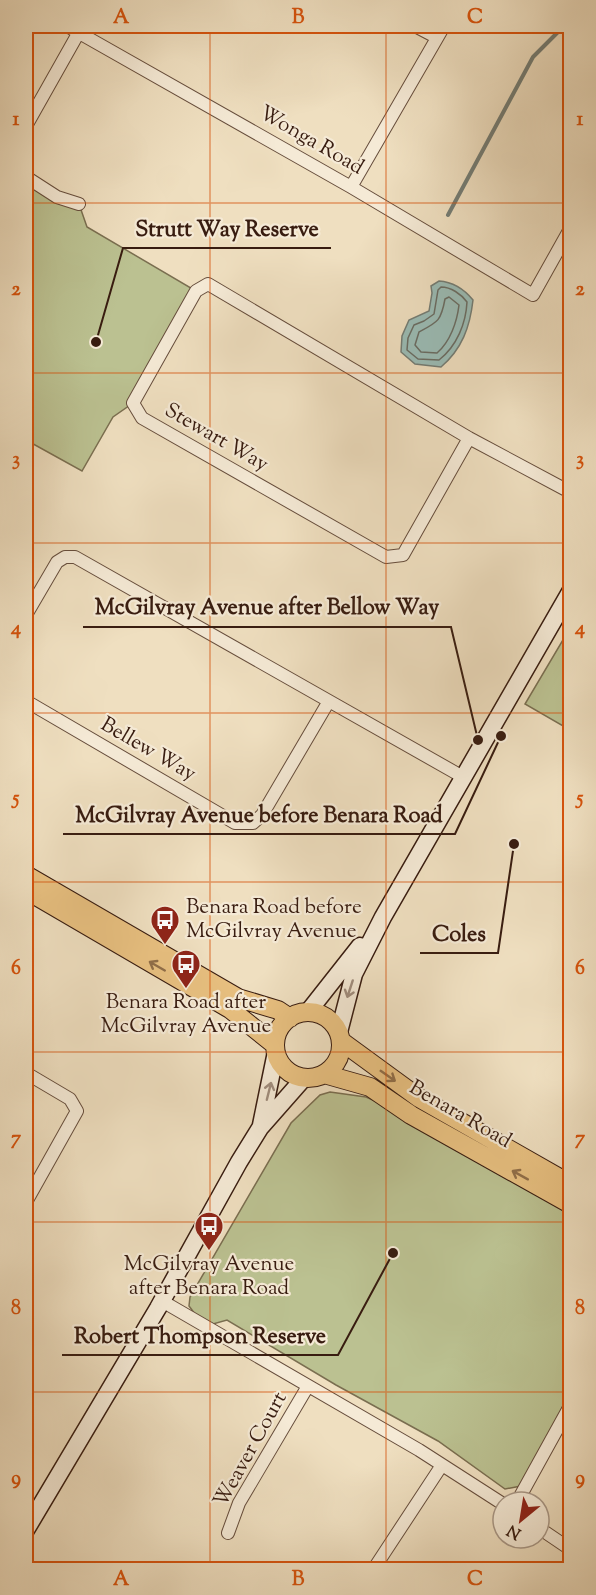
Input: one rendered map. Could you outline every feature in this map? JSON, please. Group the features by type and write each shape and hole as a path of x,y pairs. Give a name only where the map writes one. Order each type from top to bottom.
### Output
{"main road":[{"path":"28,887 230,1009 276,1048 280,1062 286,1069 304,1078 324,1074 338,1060 341,1051 340,1036 354,974 383,917 570,592"},
{"path":"28,887 238,998 278,1010 290,1018"},
{"path":"308,1012 383,917"},
{"path":"260,1128 277,1034 282,1025 290,1018 308,1012 318,1013 326,1018 340,1036"},
{"name":"Benara Road","path":"340,1036 419,1098 570,1184"},
{"name":"Benara Road","path":"324,1074 370,1087 411,1115 570,1204"},
{"path":"26,1530 162,1301 239,1162 260,1128 304,1078"}],"street":[{"name":"Wonga Road","path":"67,26 351,187 533,294 570,229"},
{"path":"416,26 436,37"},
{"path":"351,187 444,26"},
{"path":"26,126 79,32"},
{"path":"26,177 57,196 79,204"},
{"name":"Stewart Way","path":"469,438 403,555 387,558 142,418 133,403 195,291 208,284 469,438 570,492"},
{"path":"26,615 57,562 65,556 75,557 463,777"},
{"name":"Bellew Way","path":"26,701 235,823 253,824 262,815 329,701"},
{"path":"26,1073 70,1099 77,1111 26,1202"},
{"path":"162,1301 442,1465 491,1496"},
{"name":"Weaver Court","path":"228,1533 239,1503 308,1386"},
{"path":"524,1490 570,1406"},
{"path":"373,1569 442,1465"},
{"path":"551,1536 570,1549"}],"green space":[{"path":"26,177 79,204 87,227 196,291 133,403 113,417 82,471 26,440"},
{"path":"570,628 570,730 525,704"},
{"path":"330,1092 366,1097 391,1108 570,1209 570,1397 521,1486 505,1489 438,1441 336,1385 227,1320 213,1324 195,1314 189,1306 190,1297 291,1123 320,1095"}],"water":[{"path":"439,281 458,287 473,300 470,319 460,345 441,367 415,364 401,352 402,336 409,320 429,311 431,286"}],"waterway":[{"path":"448,215 533,57 564,26"}],"place":[{"name":"Strutt Way Reserve","path":"96,342"},
{"name":"McGilvray Avenue before Benara Road","path":"501,736"},
{"name":"McGilvray Avenue after Bellow Way","path":"478,740"},
{"name":"Coles","path":"514,844"},
{"name":"Benara Road before McGilvray Avenue","path":"165,946"},
{"name":"Benara Road after McGilvray Avenue","path":"186,990"},
{"name":"McGilvray Avenue after Benara Road","path":"209,1252"},
{"name":"Robert Thompson Reserve","path":"393,1253"}]}
